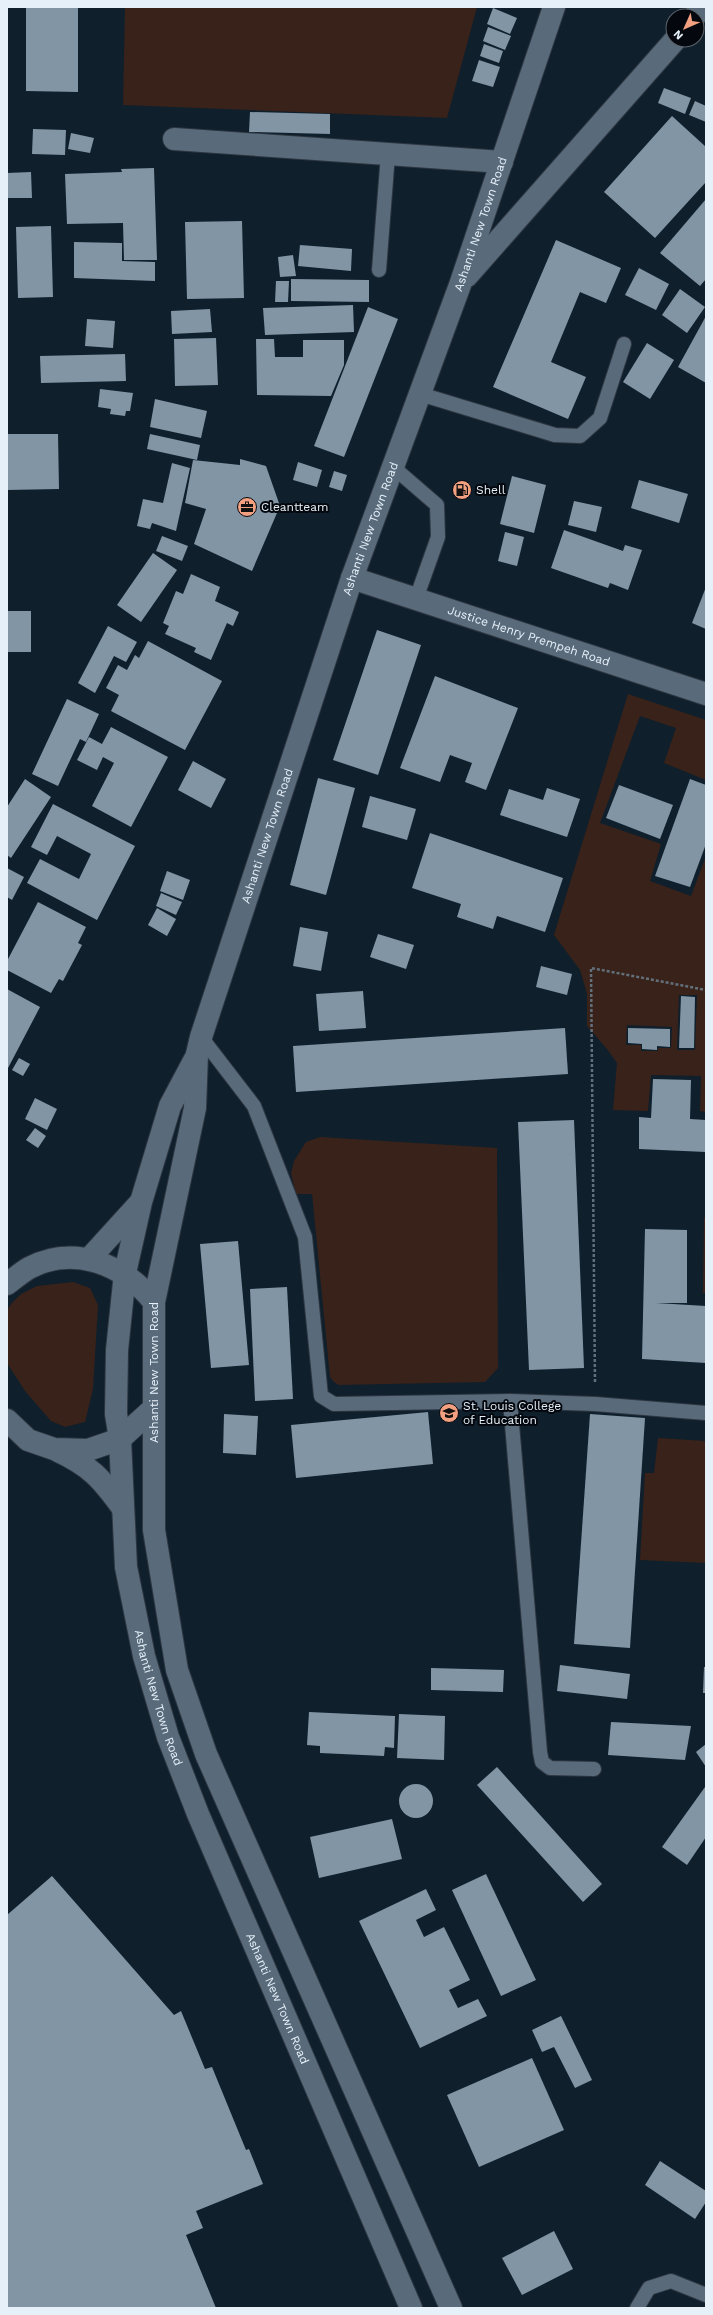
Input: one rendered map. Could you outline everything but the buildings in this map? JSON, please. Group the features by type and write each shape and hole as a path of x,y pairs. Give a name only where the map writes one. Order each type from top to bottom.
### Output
{"street":[{"name":"Ashanti New Town Road","path":"411,2308 198,1814 168,1737 144,1656 126,1567 120,1440 116,1414 117,1350 125,1273 140,1202 170,1106 199,1046 352,578 460,285 554,7"},
{"path":"460,285 668,48"},
{"path":"174,139 502,162"},
{"name":"Justice Henry Prempeh Road","path":"352,578 706,694"},
{"name":"Ashanti New Town Road","path":"199,1046 195,1108 154,1302 154,1530 177,1670 206,1754 451,2308"},
{"path":"89,1260 140,1202"},
{"path":"7,1284 30,1268 59,1259 89,1260 108,1264 125,1273 141,1286 154,1302"},
{"path":"54,1449 88,1450 120,1440 154,1408"},
{"path":"7,1420 28,1440 54,1449 82,1462 105,1484 122,1507"},
{"path":"7,1442 28,1440"}],"lane":[{"path":"379,270 388,154"},
{"path":"420,394 555,435 580,436 600,418 624,344"},
{"path":"393,466 437,505 438,537 416,599"},
{"path":"199,1046 254,1106 305,1237 321,1396 334,1404 510,1401 595,1404 706,1413"},
{"path":"510,1401 542,1762 550,1768 594,1770"},
{"path":"636,2308 649,2288 671,2281 706,2294"}],"path":[{"path":"595,1404 591,968 706,990"}],"shaded area":[{"path":"125,7 477,7 447,118 123,105"},
{"path":"628,694 706,720 706,780 664,763 676,728 640,716 600,823 661,844 650,881 691,896 706,856 706,1112 700,1111 701,1076 651,1075 648,1111 613,1110 617,1063 587,1026 587,994 580,970 554,935","holes":["679,995 697,995 695,1050 677,1050","627,1025 672,1027 671,1048 658,1048 658,1051 641,1051 641,1045 626,1045"]},
{"path":"320,1137 497,1148 498,1368 485,1382 339,1385 330,1377 312,1194 296,1194 291,1173 294,1161 306,1142"},
{"path":"704,1217 706,1217 706,1293 703,1293"},
{"path":"73,1282 90,1288 98,1305 93,1389 85,1422 65,1427 51,1421 25,1391 7,1363 7,1311 11,1304 21,1294 37,1286"},
{"path":"658,1438 706,1441 706,1563 640,1560 645,1473 654,1473"}],"place":[{"name":"Shell","path":"462,490"},
{"name":"Cleantteam","path":"247,507"},
{"name":"St. Louis College of Education","path":"449,1413"}]}
